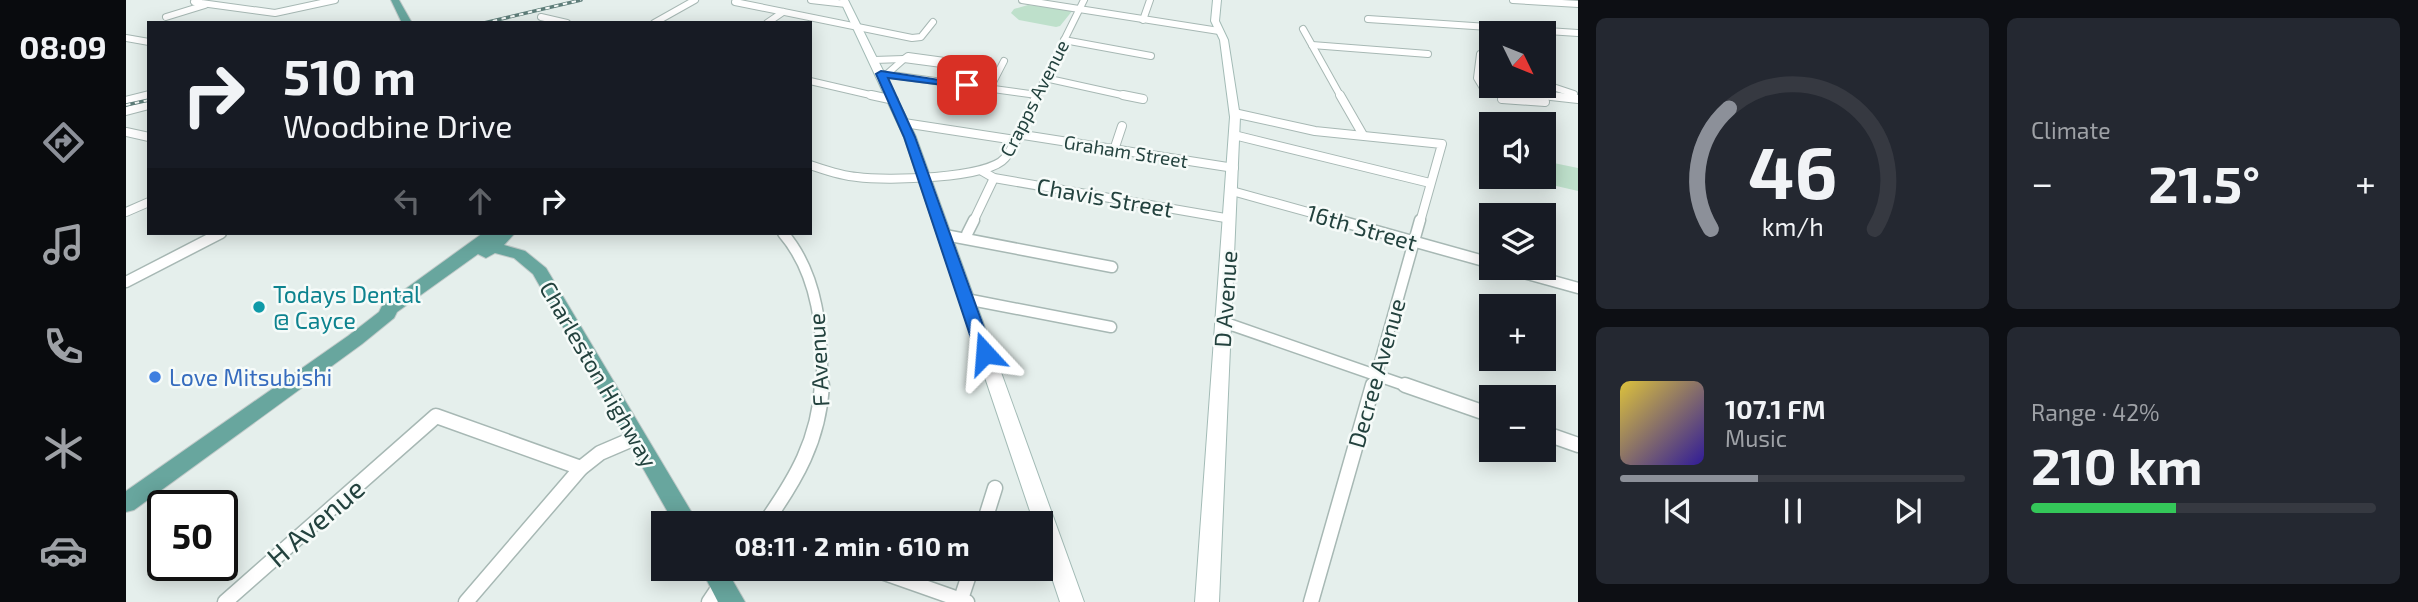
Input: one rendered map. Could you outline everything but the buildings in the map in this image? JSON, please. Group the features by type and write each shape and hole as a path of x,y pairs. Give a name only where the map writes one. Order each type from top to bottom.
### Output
{"main road":[{"path":"394,0 406,21"},
{"path":"388,314 388,310 430,281 504,235"},
{"path":"126,503 388,314 407,307 487,245"},
{"name":"Charleston Highway","path":"487,245 525,255 540,272 679,511"}],"street":[{"path":"199,0 194,2 275,13 335,0"},
{"path":"681,0 693,1"},
{"path":"811,0 845,2 874,60 884,74 945,235 1072,602"},
{"path":"1022,0 1219,31"},
{"name":"Crapps Avenue","path":"812,165 863,178 982,171 1001,163 1084,0"},
{"path":"1143,20 1150,0"},
{"name":"D Avenue","path":"1207,602 1234,168 1234,113 1224,40 1216,21 1217,0"},
{"path":"1513,0 1578,4"},
{"path":"658,21 693,1"},
{"path":"735,2 918,38 933,22"},
{"path":"166,17 208,4"},
{"path":"770,21 783,12"},
{"path":"541,16 560,21"},
{"path":"1368,19 1578,33"},
{"path":"1303,29 1363,135"},
{"path":"126,38 147,42"},
{"path":"1064,40 1151,56"},
{"path":"1312,45 1428,54 1419,43"},
{"path":"1479,54 1479,81"},
{"path":"874,60 902,59 972,68 974,65 908,56 902,59 884,74"},
{"path":"990,88 1004,61"},
{"path":"884,74 1037,95"},
{"path":"1045,78 1143,99"},
{"path":"812,83 894,100"},
{"path":"1556,89 1578,97"},
{"path":"129,99 147,95"},
{"path":"1498,98 1578,97"},
{"path":"1554,99 1578,106"},
{"path":"126,111 147,106"},
{"path":"1234,113 1307,129 1363,135"},
{"name":"Graham Street","path":"904,123 1114,149 1234,168"},
{"path":"1114,149 1122,126"},
{"path":"126,132 147,137"},
{"path":"1234,135 1430,183"},
{"name":"Decree Avenue","path":"1311,602 1442,144 1363,135"},
{"name":"Chavis Street","path":"982,171 994,178 1231,219"},
{"name":"Crapps Avenue","path":"967,234 994,178"},
{"name":"16th Street","path":"1232,191 1479,260"},
{"path":"126,212 147,203"},
{"path":"126,282 217,235"},
{"name":"F Avenue","path":"773,511 808,460 824,404 813,280 800,254 785,235"},
{"path":"945,235 1112,267"},
{"path":"1550,280 1578,288"},
{"path":"966,299 1111,327"},
{"path":"1223,322 1479,411"},
{"name":"H Avenue","path":"225,602 436,416 580,468"},
{"path":"1556,437 1578,445"},
{"path":"466,602 580,468 600,453 635,438"},
{"path":"988,511 995,488"},
{"path":"907,581 963,601 968,581"}],"green space":[{"path":"1028,5 1073,10 1060,26 1056,27 1019,20 1011,13 1014,9"},
{"path":"1556,163 1578,168 1578,191 1556,186"}],"railway":[{"path":"492,21 581,0"},
{"path":"126,105 147,100"}],"place":[{"name":"Todays Dental @ Cayce","path":"259,307"},
{"name":"Love Mitsubishi","path":"155,377"}],"route":[{"path":"967,85 881,74 910,137 985,353"}]}
